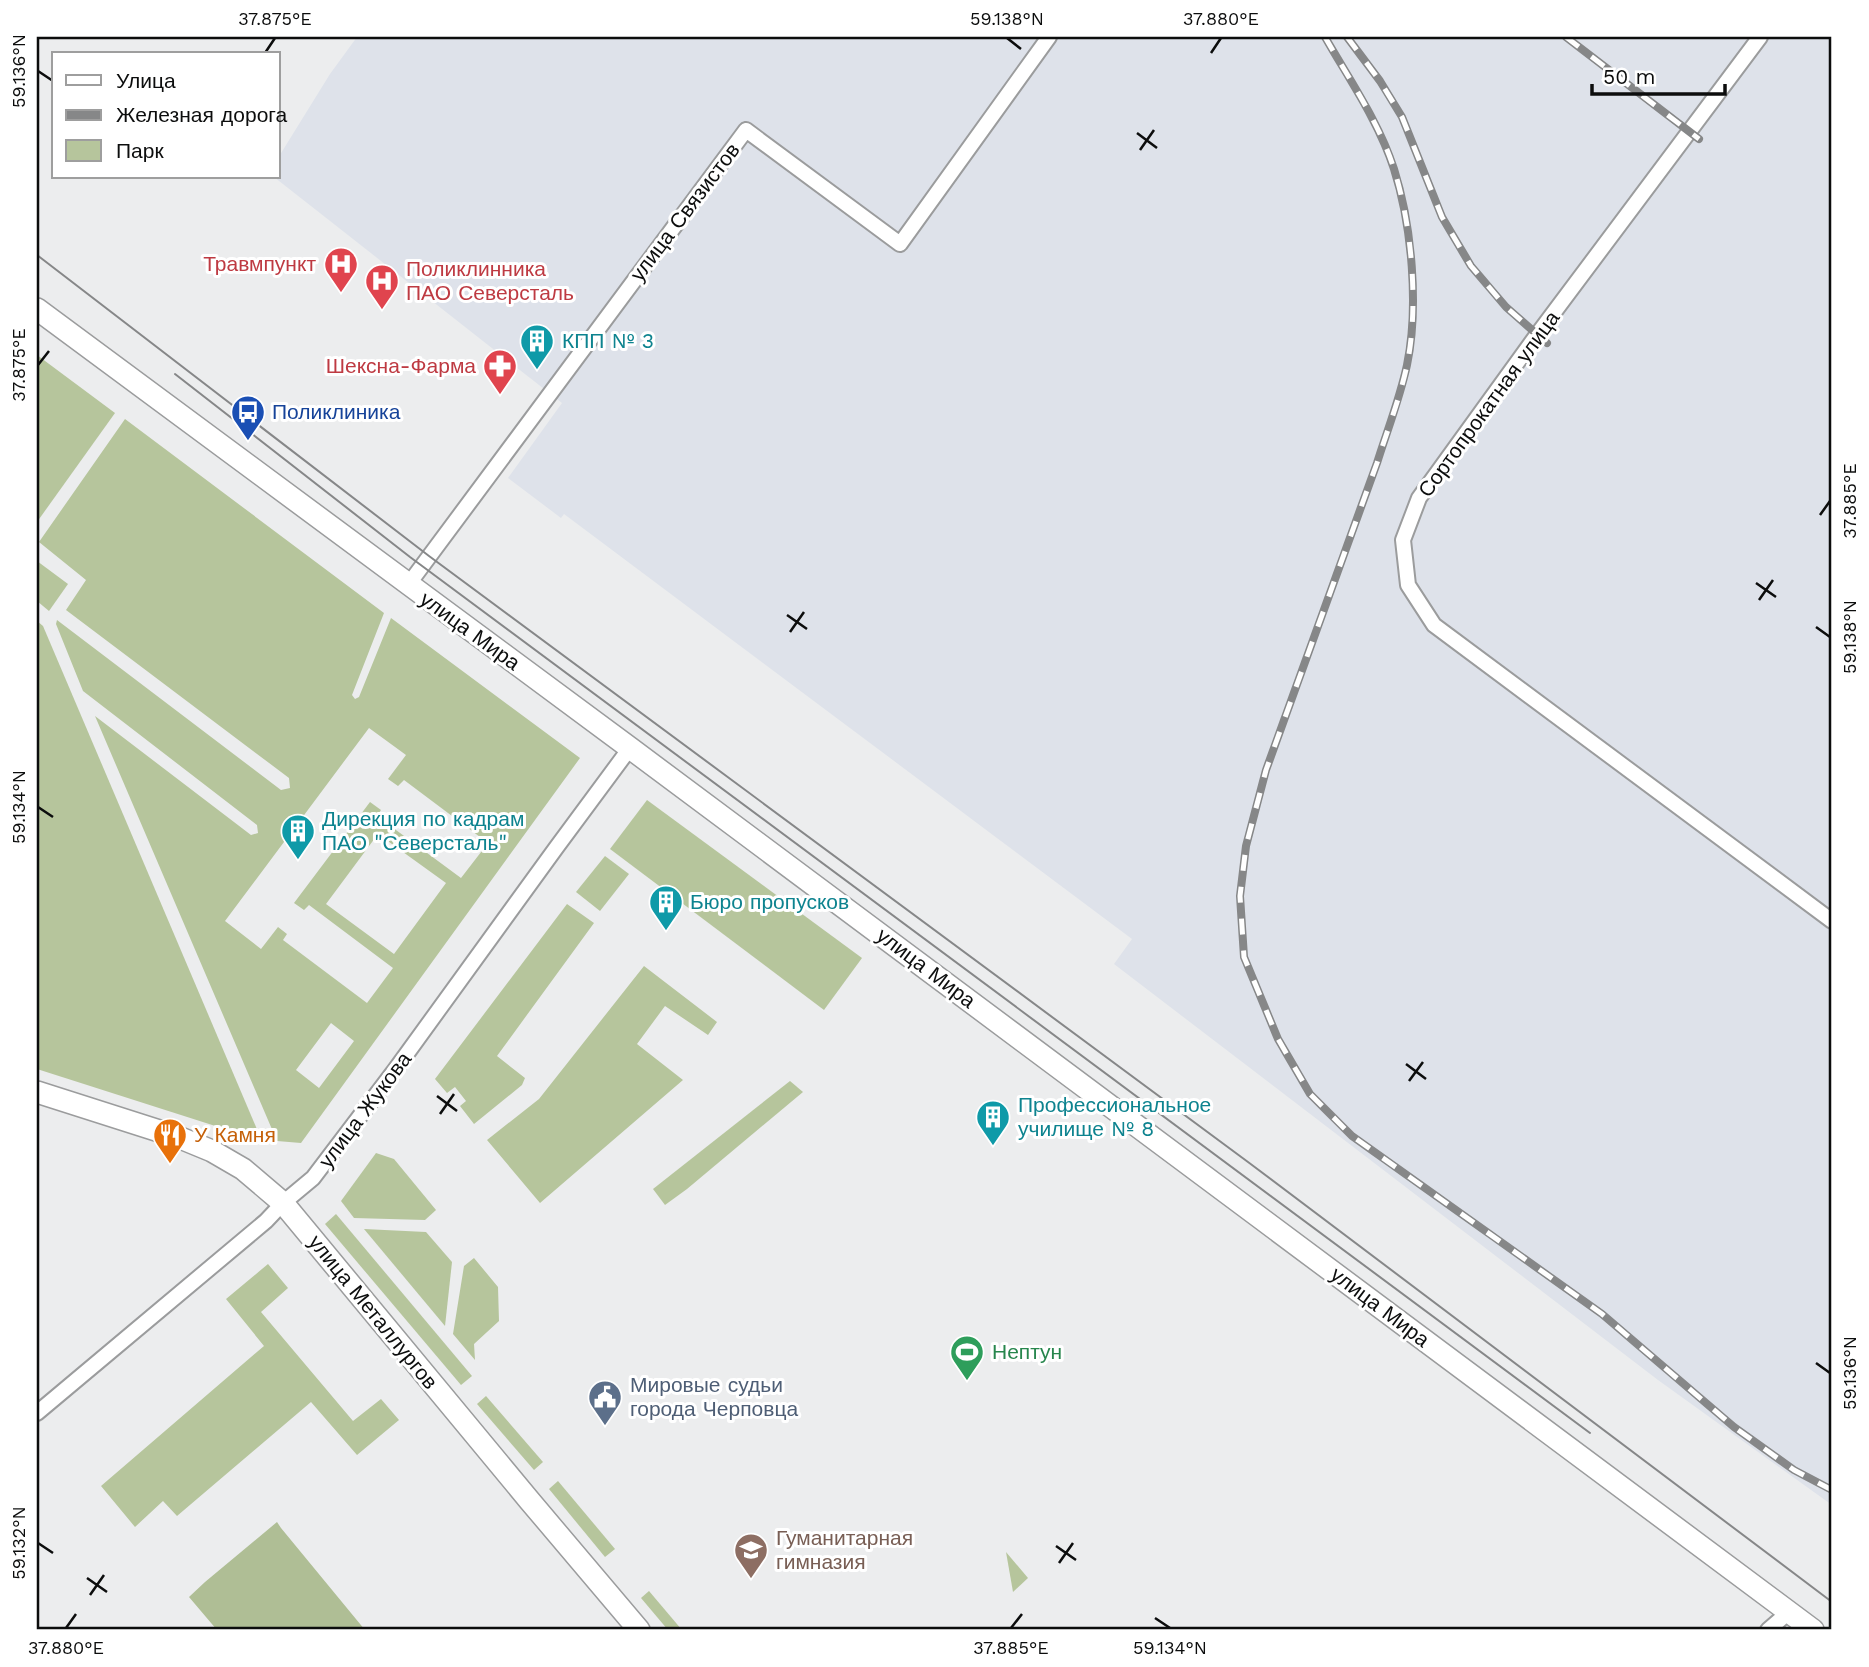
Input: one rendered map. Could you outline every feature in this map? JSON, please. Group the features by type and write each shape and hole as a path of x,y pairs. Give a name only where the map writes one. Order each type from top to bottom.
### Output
{"main road":[{"name":"улица Мира","path":"37,309 1813,1630"},
{"name":"улица Металлургов","path":"37,1093 178,1137 212,1152 243,1169 283,1203 639,1630"}],"street":[{"name":"улица Связистов","path":"408,585 746,130 900,244 1049,37"},
{"name":"Сортопрокатная улица","path":"1760,37 1419,498 1403,540 1408,585 1434,625 1832,921"},
{"name":"улица Жукова","path":"37,1413 266,1221 313,1178 630,748"},
{"path":"1768,1630 1789,1612"}],"shaded area":[{"path":"357,37 1832,37 1832,1505 1658,1380 1114,964 1132,939 564,514 561,518 508,478 562,403 275,178 280,178 280,155 330,74"}],"green space":[{"path":"37,355 115,413 37,522"},
{"path":"125,419 384,613 352,695 355,699 359,697 391,618 580,758 301,1143 277,1141 95,716 251,835 258,833 257,825 83,691 56,624 57,620 281,790 290,788 289,778 66,610 86,580 39,542","holes":["369,728 406,755 388,779 398,786 404,780 488,843 461,878 377,816 381,810 370,802 294,903 304,910 309,905 393,968 367,1003 283,940 287,934 278,927 261,949 225,921","378,834 446,883 394,954 326,904","331,1023 354,1041 319,1088 296,1070"]},
{"path":"37,561 68,584 49,611 37,601"},
{"path":"37,621 43,626 262,1141 37,1069"},
{"path":"647,800 862,958 824,1010 610,849"},
{"path":"605,856 629,874 600,911 576,892"},
{"path":"567,904 594,923 497,1056 525,1078 522,1085 474,1124 460,1106 466,1101 455,1087 447,1093 435,1079"},
{"path":"644,966 717,1022 708,1035 665,1006 637,1044 683,1080 540,1203 487,1140 539,1099"},
{"path":"790,1081 803,1092 665,1205 653,1189"},
{"path":"376,1153 394,1159 436,1210 425,1220 354,1218 341,1201"},
{"path":"336,1214 472,1376 461,1385 325,1224"},
{"path":"364,1229 426,1232 452,1262 445,1326"},
{"path":"474,1258 498,1287 499,1321 474,1344 475,1360 453,1334 464,1266"},
{"path":"268,1264 288,1288 261,1312 353,1421 381,1399 399,1420 357,1455 311,1402 177,1516 163,1501 135,1527 101,1486 264,1346 226,1299"},
{"path":"486,1396 543,1462 534,1470 477,1404"},
{"path":"558,1481 615,1549 605,1557 549,1489"},
{"path":"277,1522 365,1630 217,1630 189,1597"},
{"path":"1006,1552 1028,1578 1013,1592"},
{"path":"649,1591 682,1630 668,1630 641,1598"}],"tram line":[{"path":"37,255 429,556 1248,1162 1832,1602"},
{"path":"175,374 410,557 1590,1433"}],"railway":[{"path":"1325,37 1372,118 1394,169 1405,216 1412,267 1411,342 1401,390 1377,463 1266,770 1246,846 1240,896 1244,957 1278,1039 1310,1094 1352,1136 1602,1314 1734,1427 1794,1470 1832,1490"},
{"path":"1347,37 1380,81 1402,117 1442,217 1471,266 1506,307 1547,343"},
{"path":"1566,37 1699,139"}],"place":[{"name":"Травмпункт","path":"341,294"},
{"name":"Поликлинника ПАО Северсталь","path":"382,311"},
{"name":"КПП № 3","path":"537,371"},
{"name":"Шексна-Фарма","path":"500,396"},
{"name":"Поликлиника","path":"248,442"},
{"name":"Дирекция по кадрам ПАО \"Северсталь\"","path":"298,861"},
{"name":"Бюро пропусков","path":"666,932"},
{"name":"Профессиональное училище № 8","path":"993,1147"},
{"name":"У Камня","path":"170,1165"},
{"name":"Нептун","path":"967,1382"},
{"name":"Мировые судьи города Черповца","path":"605,1427"},
{"name":"Гуманитарная гимназия","path":"751,1580"}]}
